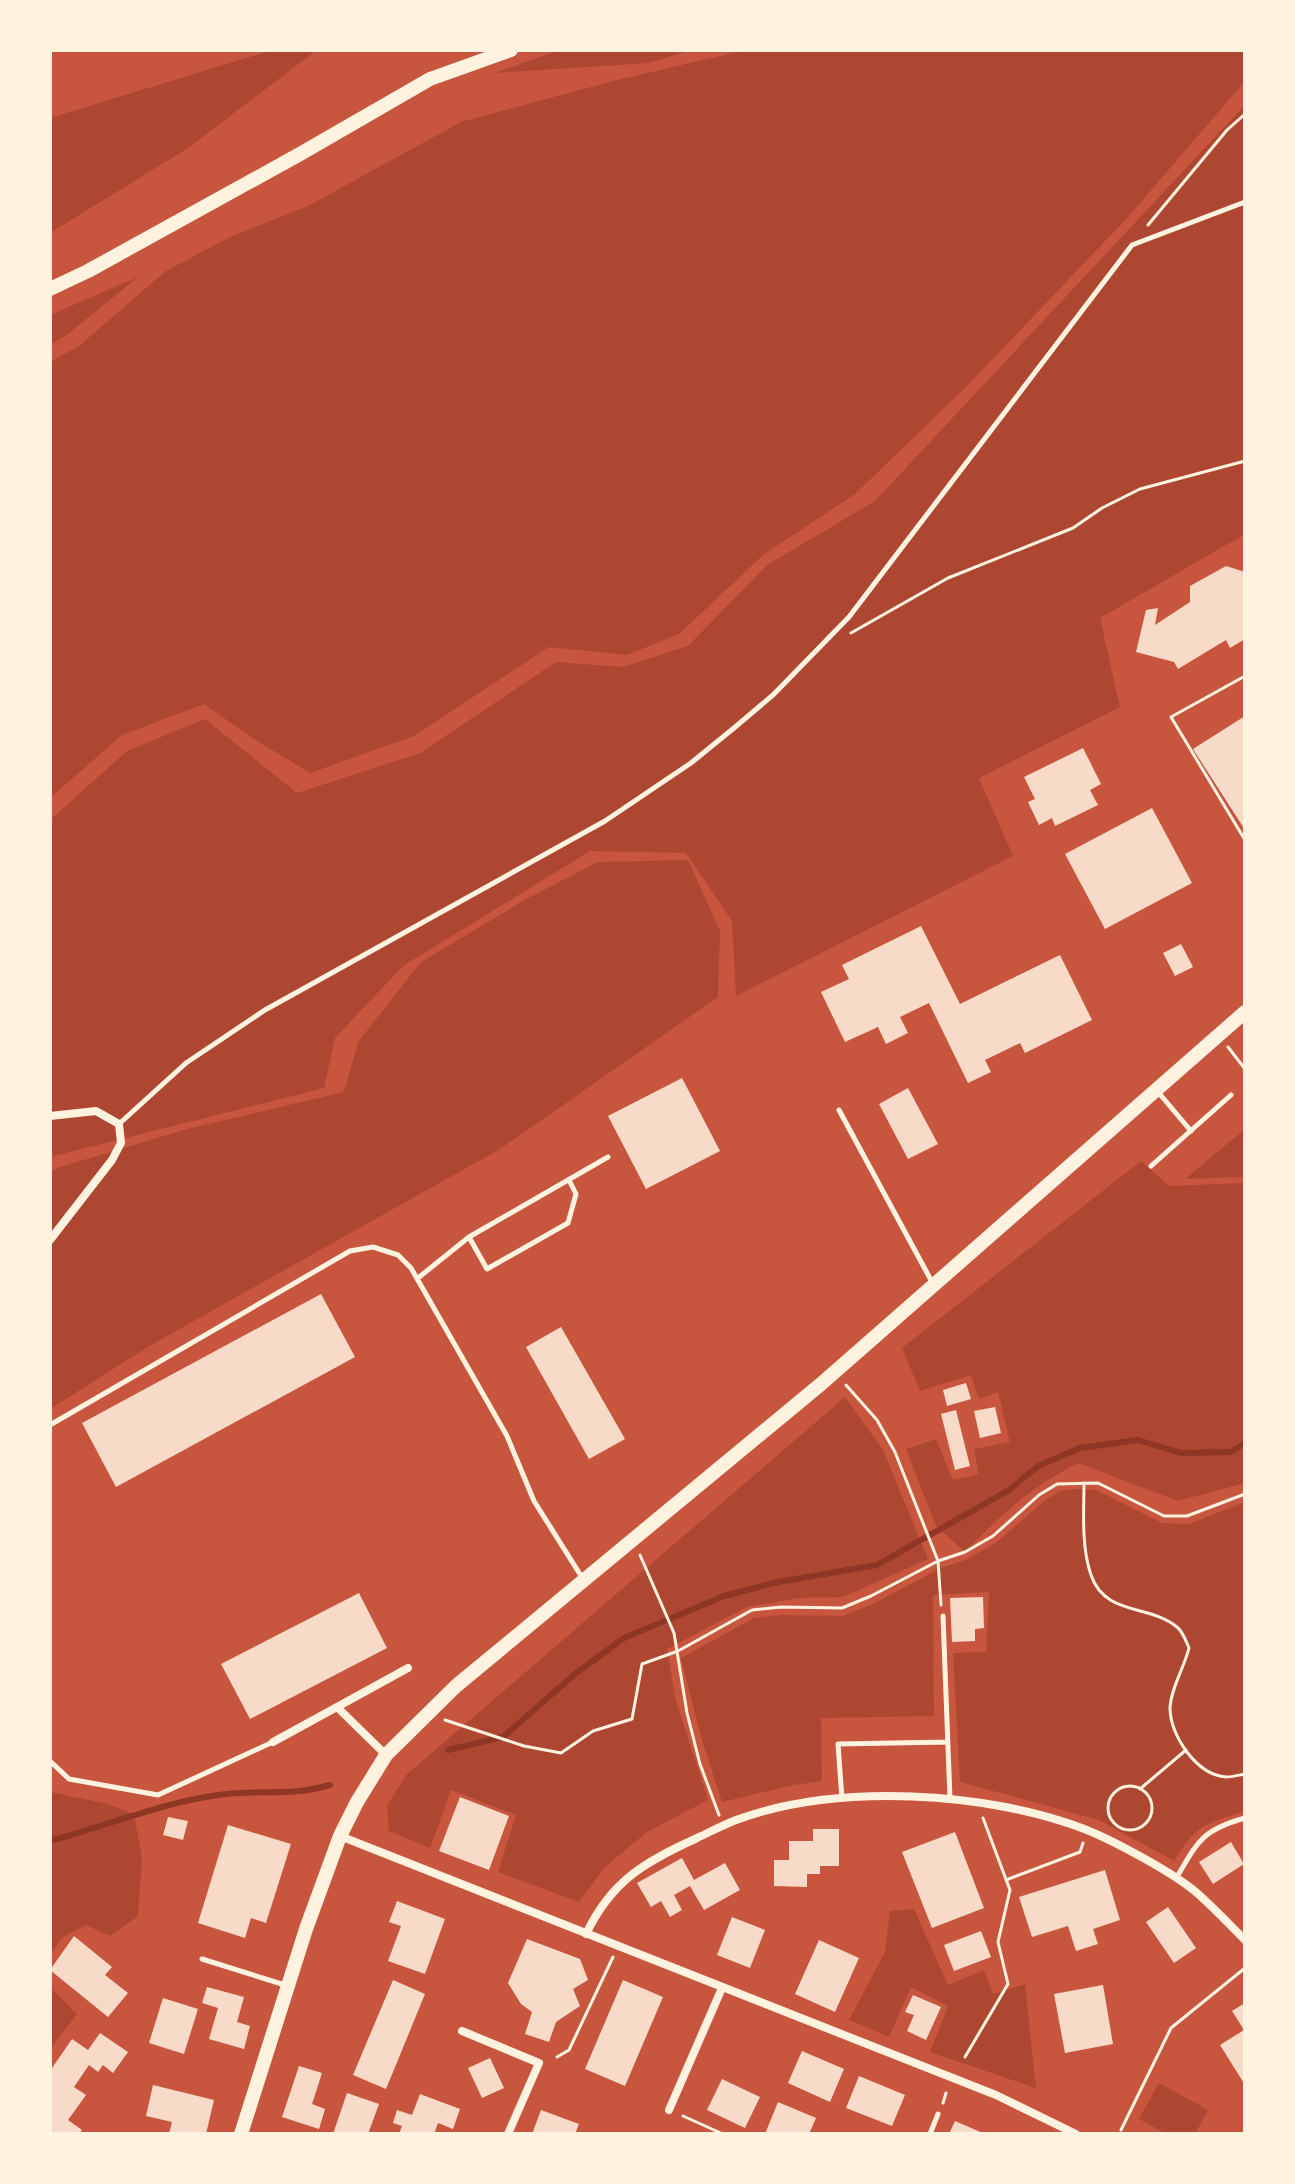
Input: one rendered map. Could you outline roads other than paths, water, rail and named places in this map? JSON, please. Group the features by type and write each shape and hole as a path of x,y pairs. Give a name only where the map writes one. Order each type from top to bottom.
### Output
{"street":[{"path":"50,289 300,154 430,79 511,50"},
{"path":"241,2134 340,1836 386,1755 425,1714 583,1579 835,1372 1245,1012"},
{"path":"50,1116 96,1111 119,1124 121,1143 112,1160 50,1240"},
{"path":"273,1742 408,1668"},
{"path":"337,1707 386,1755"},
{"path":"586,1934 598,1909 626,1878 681,1845 723,1826 780,1807 842,1799 905,1796 950,1799 1027,1812 1087,1830 1195,1891 1245,1940"},
{"path":"340,1836 996,2095 1076,2134"},
{"path":"669,2110 722,1988"},
{"path":"462,2031 539,2063 508,2134"}],"lane":[{"path":"119,1124 186,1063 265,1010 605,821 691,763 773,695 849,617 1132,245 1245,202"},
{"path":"1156,1090 1191,1131"},
{"path":"1151,1166 1231,1095"},
{"path":"839,1110 933,1285"},
{"path":"418,1278 469,1237 608,1157"},
{"path":"469,1237 487,1269 568,1223 576,1194 569,1180"},
{"path":"50,1425 350,1251 373,1247 398,1255 418,1278 507,1436 534,1501 583,1579"},
{"path":"943,1616 950,1799"},
{"path":"50,1761 69,1779 158,1795 273,1742"},
{"path":"842,1799 838,1744 948,1742"},
{"path":"1176,1880 1197,1844 1211,1830 1245,1818"},
{"path":"202,1959 288,1986"},
{"path":"930,2134 938,2114"}],"waterway":[{"path":"448,1750 503,1737 575,1674 624,1638 724,1596 778,1582 877,1565 1009,1490 1038,1466 1080,1448 1138,1440 1181,1453 1231,1452 1245,1443"},
{"path":"50,1841 197,1799 232,1793 301,1791 330,1785"}]}
